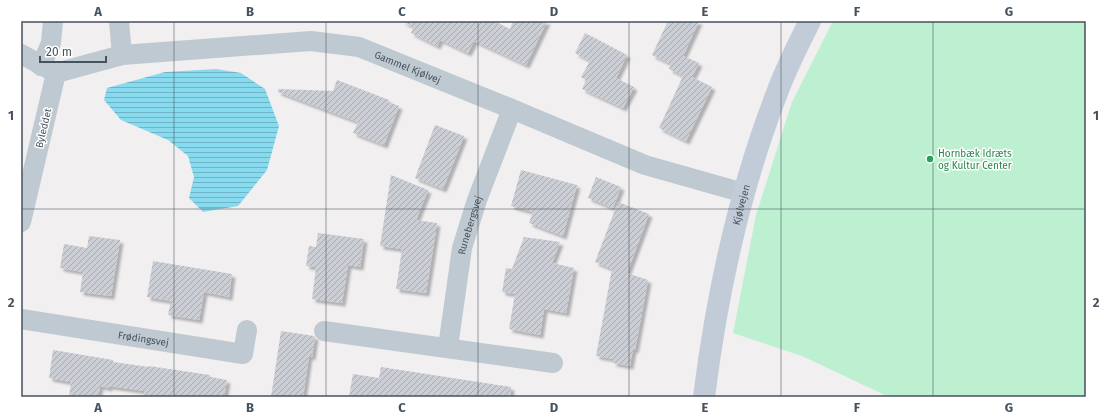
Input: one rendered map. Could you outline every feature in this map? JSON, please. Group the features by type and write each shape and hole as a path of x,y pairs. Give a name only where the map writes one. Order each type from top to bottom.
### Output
{"street":[{"name":"Byleddet","path":"21,222 49,69 53,21"},
{"path":"119,21 122,55"},
{"name":"Kjølvejen","path":"704,397 710,351 727,258 744,193 777,92 810,21"},
{"name":"Gammel Kjølvej","path":"49,69 122,55 311,41 359,47 512,109 645,166 744,193"},
{"path":"21,54 49,69"},
{"name":"Runebergsvej","path":"448,347 462,248 477,200 512,109"},
{"name":"Frødingsvej","path":"21,319 243,354 247,330"},
{"path":"324,330 553,362"}],"green space":[{"name":"Hornbæk Idræts og Kultur Center","path":"833,21 1086,21 1086,397 889,397 802,356 733,333 756,215 792,102"}],"water":[{"path":"216,69 241,73 265,89 279,126 267,170 238,206 203,212 189,198 194,177 188,156 168,140 121,120 104,100 107,88 165,72"}],"building":[{"path":"401,21 494,21 510,29 513,21 547,21 526,65 474,41 468,53 440,40 437,46 411,33 414,27"},
{"path":"668,21 699,21 683,56 699,63 692,77 712,87 686,141 659,128 683,76 669,69 671,64 652,55"},
{"path":"585,33 627,55 616,78 634,87 623,108 582,89 586,80 581,77 590,61 575,53"},
{"path":"337,80 389,100 388,102 399,106 384,145 353,133 358,122 278,92 278,89 333,91"},
{"path":"435,125 464,136 443,189 415,178"},
{"path":"521,170 577,185 563,236 529,223 533,212 511,206"},
{"path":"391,175 428,190 416,220 437,223 426,293 396,289 402,249 380,246"},
{"path":"596,177 621,187 613,208 588,198"},
{"path":"618,202 649,214 627,273 648,280 635,350 633,349 630,366 613,363 614,359 596,356 612,269 595,262"},
{"path":"318,233 364,239 360,267 348,265 342,303 312,299 316,267 306,266 309,246 316,247"},
{"path":"89,236 120,240 111,296 80,292 83,272 60,268 64,244 87,248"},
{"path":"524,237 560,242 552,263 574,268 566,313 544,309 540,335 509,329 515,294 502,292 506,268 512,269"},
{"path":"153,261 232,274 229,297 204,292 199,320 168,315 171,301 147,297"},
{"path":"281,331 315,337 312,357 309,356 303,397 271,397"},
{"path":"53,350 113,360 113,362 210,375 210,377 227,380 224,397 144,397 145,391 100,386 98,397 69,397 71,382 49,378"},
{"path":"381,367 511,387 510,397 349,397 353,374 379,378"}],"place":[{"name":"Hornbæk Idræts og Kultur Center","path":"930,159"}]}
